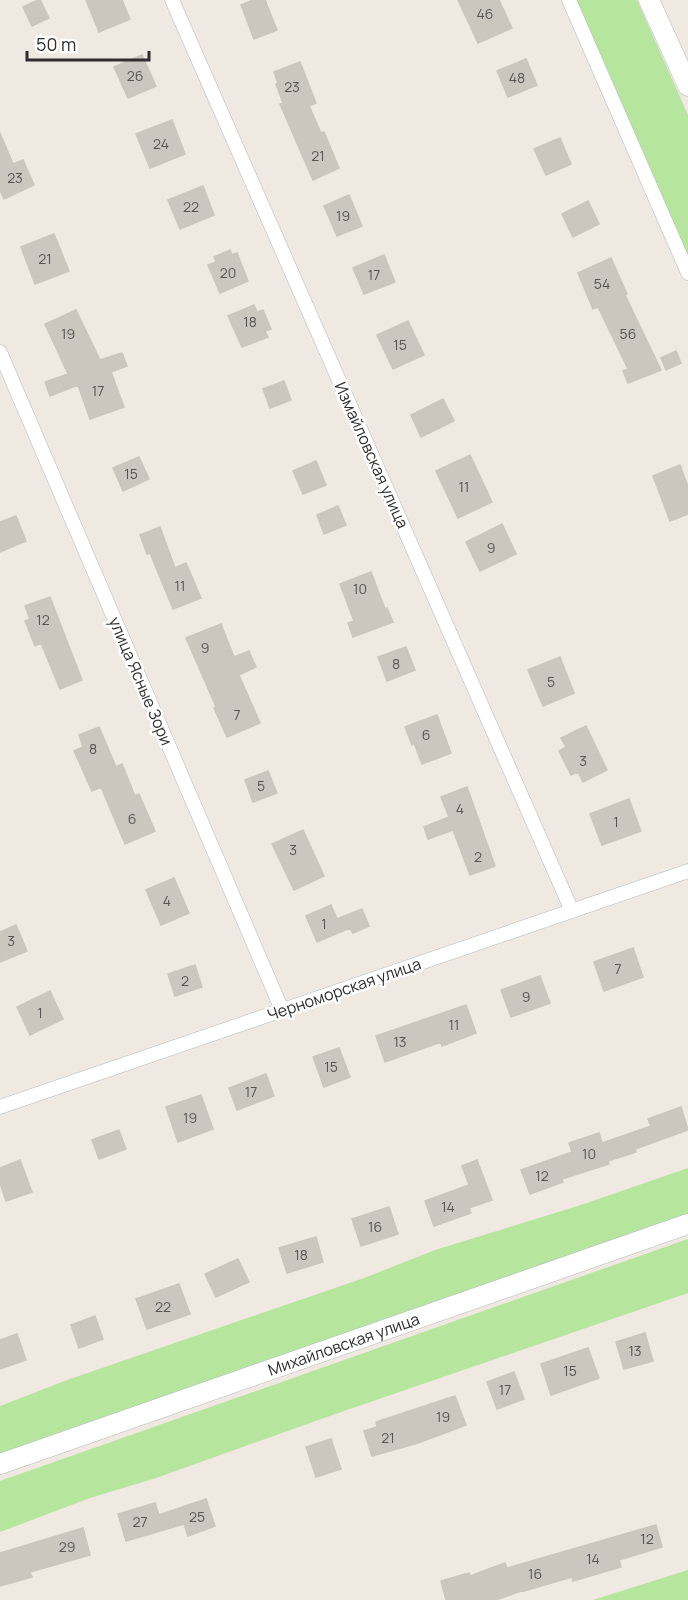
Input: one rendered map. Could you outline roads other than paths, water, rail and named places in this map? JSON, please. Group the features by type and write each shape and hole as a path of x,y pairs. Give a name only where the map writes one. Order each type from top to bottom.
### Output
{"street":[{"name":"Измайловская улица","path":"172,0 572,910"},
{"path":"569,0 688,273"},
{"path":"650,0 688,86"},
{"name":"улица Ясные Зори","path":"0,352 282,1010"},
{"name":"Черноморская улица","path":"0,1107 688,871"},
{"name":"Михайловская улица","path":"0,1464 688,1224"}]}
